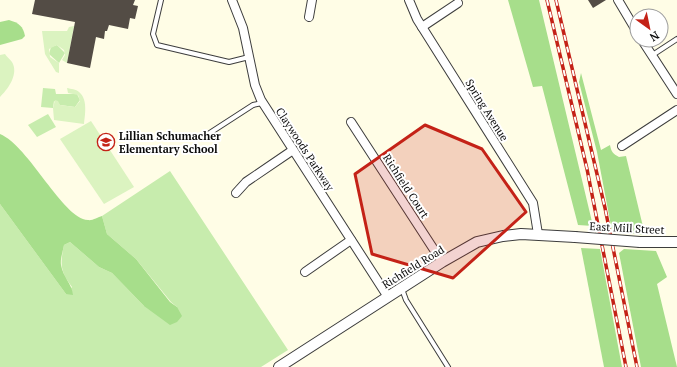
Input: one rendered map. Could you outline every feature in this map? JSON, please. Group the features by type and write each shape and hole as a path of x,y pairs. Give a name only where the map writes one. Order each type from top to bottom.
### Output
{"street":[{"name":"Claywoods Parkway","path":"232,0 243,28 255,84 263,102 388,297"},
{"path":"309,17 312,0"},
{"name":"Spring Avenue","path":"409,0 422,27 533,203 538,234"},
{"path":"628,0 619,3 629,19"},
{"path":"422,27 458,3"},
{"path":"646,48 677,94"},
{"path":"622,146 677,110"},
{"name":"Richfield Court","path":"351,122 442,262"},
{"path":"236,193 246,182 293,150"},
{"name":"Richfield Road","path":"279,367 442,262 477,242 491,238 521,234 575,237"},
{"name":"East Mill Street","path":"575,237 640,242 677,242"},
{"path":"305,272 351,240"}],"lane":[{"path":"161,0 153,34 157,45 229,62 249,57"},
{"path":"651,56 677,39"},
{"path":"202,138 253,106 263,102"},
{"path":"402,288 406,300 448,367"}],"highlighted area":[{"path":"425,125 482,149 526,212 453,278 372,254 355,174"}],"green space":[{"path":"508,0 539,0 593,226 578,225 542,86 533,87"},
{"path":"9,20 20,25 25,36 22,39 0,45 0,22"},
{"path":"74,26 67,63 62,60 65,55 64,50 57,45 49,49 50,57 59,63 59,73 56,72 45,54 42,31 67,31 69,27"},
{"path":"57,45 65,53 59,63 49,54 51,47"},
{"path":"5,54 12,63 14,73 9,87 0,97 0,55"},
{"path":"581,73 601,150 610,145 615,155 619,157 626,156 645,235 612,231 597,152 579,82"},
{"path":"43,88 55,89 56,94 77,94 80,100 75,107 60,105 54,101 53,108 41,107"},
{"path":"67,88 78,91 84,99 84,124 54,120 53,108 55,100 58,101 60,105 75,107 80,101 78,95 68,93"},
{"path":"48,114 56,127 37,137 28,125"},
{"path":"91,121 134,187 104,204 60,139"},
{"path":"0,134 11,141 22,152 57,196 78,217 90,220 102,216 107,234 136,259 170,302 177,307 182,316 177,322 170,325 144,306 112,273 99,267 70,242 64,245 61,260 62,269 71,287 73,295 66,294 0,204"},
{"path":"170,171 288,350 261,367 0,367 0,204 66,294 72,287 63,272 62,257 64,245 70,242 99,267 112,273 144,306 177,307 171,302 136,259 107,234 102,216"},
{"path":"581,248 600,249 622,367 604,367"},
{"path":"624,249 656,251 667,277 657,284 677,367 641,367 619,253"}],"building":[{"path":"35,0 135,0 133,5 138,6 135,19 130,18 128,29 109,25 107,31 105,31 104,39 96,37 90,68 67,63 75,22 32,14"},
{"path":"588,0 606,0 593,8"}],"railway":[{"path":"547,0 587,169 626,367"},
{"path":"556,0 605,208 637,367"}],"place":[{"name":"Lillian Schumacher Elementary School","path":"106,142"}]}
